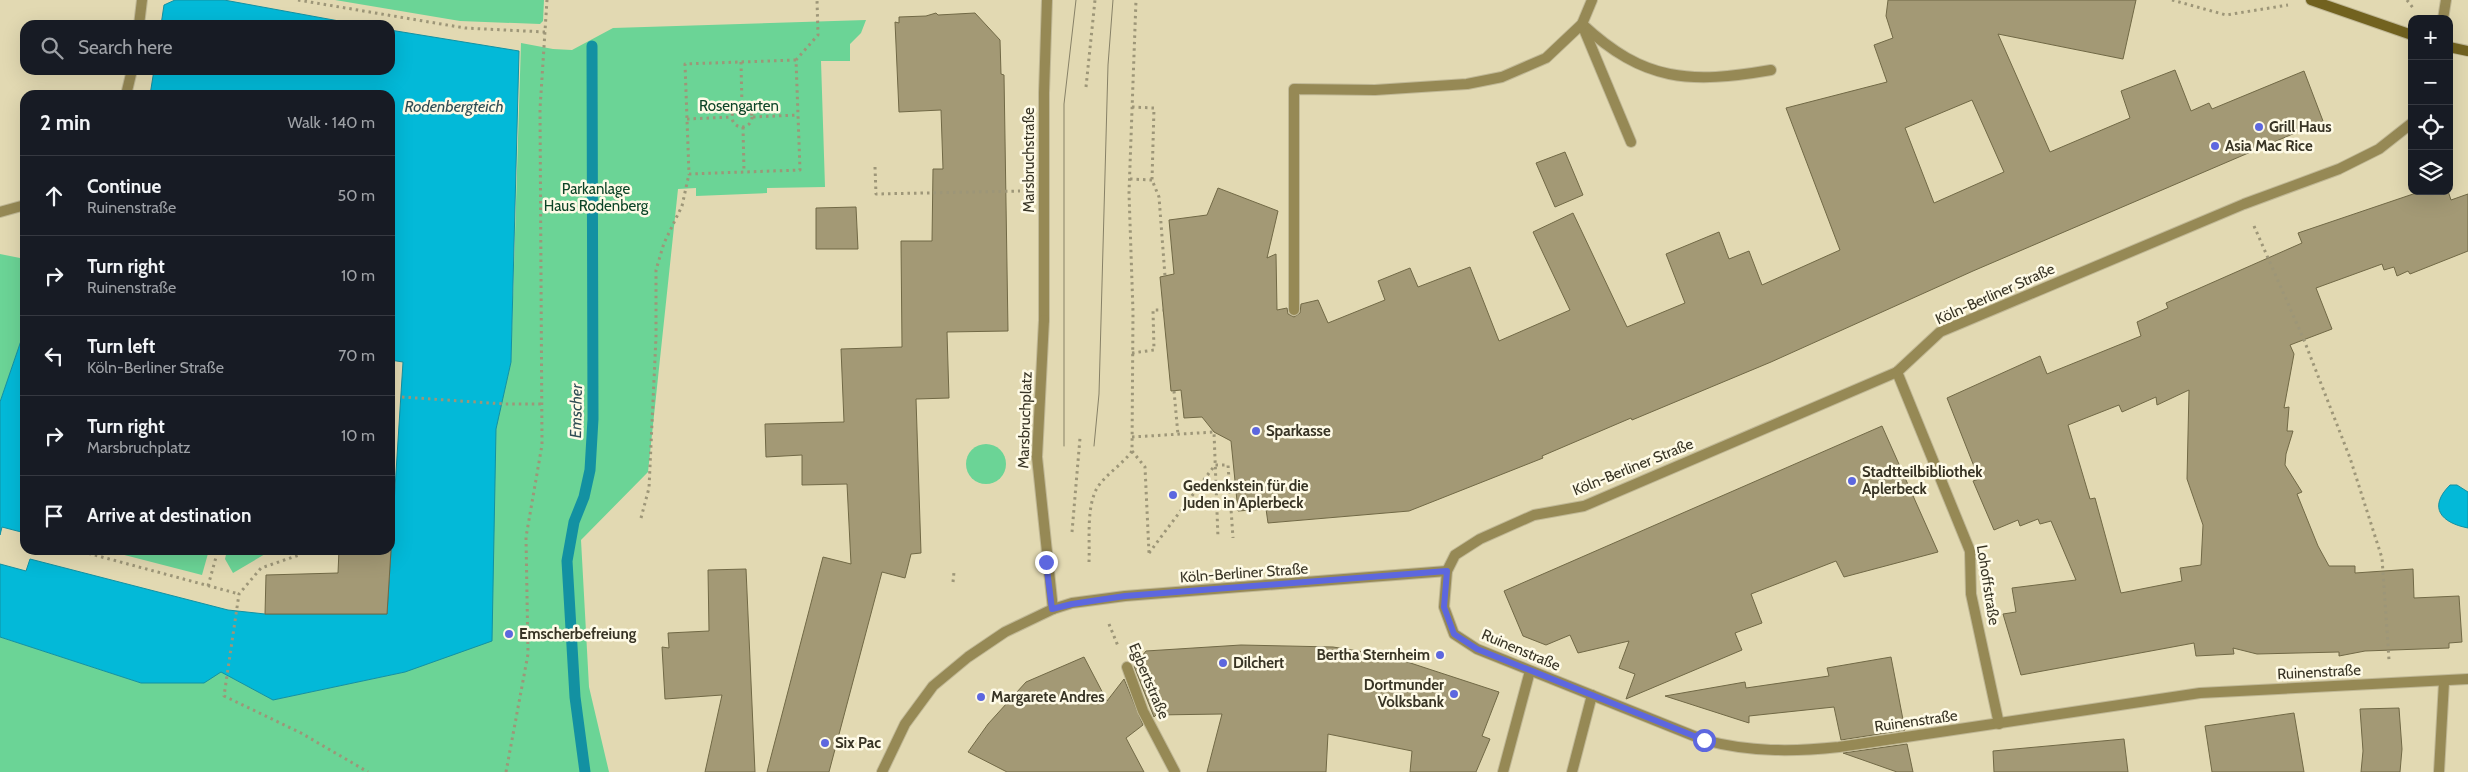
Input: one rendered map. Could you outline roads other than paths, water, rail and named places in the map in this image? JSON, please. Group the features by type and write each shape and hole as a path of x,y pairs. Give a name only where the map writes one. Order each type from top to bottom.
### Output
{"main road":[{"path":"2312,0 2408,34"},
{"path":"2453,47 2468,51"}],"street":[{"path":"140,20 142,0"},
{"name":"Marsbruchstraße","path":"1044,320 1043,190 1047,0"},
{"path":"1294,310 1294,89 1375,90 1467,84 1502,77 1546,58 1582,24 1592,0"},
{"path":"2443,15 2446,0"},
{"path":"1582,24 1603,43 1631,61 1674,76 1729,77 1771,70"},
{"path":"1582,24 1631,142"},
{"path":"127,90 131,75"},
{"name":"Köln-Berliner Straße","path":"882,772 905,724 933,686 968,657 1005,632 1052,609 1099,600 1447,571 1456,555 1480,539 1534,515 1584,506 1897,372 1940,332 2244,204 2339,168 2379,149 2408,126"},
{"path":"0,212 20,206"},
{"name":"Marsbruchplatz","path":"1044,320 1037,457 1052,609"},
{"name":"Lohoffstraße","path":"1897,372 1970,550 1972,594 1999,724"},
{"name":"Ruinenstraße","path":"1447,571 1444,607 1454,634 1477,649 1704,740 1732,748 1763,751 1802,751 2200,694 2468,680"},
{"name":"Egbertstraße","path":"1127,667 1143,711 1175,772"},
{"path":"1503,772 1530,671"},
{"path":"2439,772 2444,682"},
{"path":"1572,772 1592,695"}],"water":[{"path":"175,0 224,0 334,20 162,20 164,5"},
{"name":"Rodenbergteich","path":"395,31 519,51 511,362 496,429 492,641 405,672 273,700 221,672 204,683 141,683 0,637 0,564 26,571 30,559 228,610 265,614 387,614 391,555 395,555 395,488 403,362 395,361 395,90 151,90 153,75 395,75"},
{"path":"20,344 20,532 2,527 0,535 0,402"},
{"path":"2450,485 2457,485 2468,492 2468,528 2451,522 2441,513 2439,501"}],"waterway":[{"name":"Emscher","path":"585,772 575,697 567,561 574,522 584,497 590,470 593,419 592,46"}],"tram line":[{"path":"1064,446 1064,104 1076,0"},
{"path":"1094,446 1099,394 1108,65 1113,0"}],"place":[{"name":"Grill Haus","path":"2259,127"},
{"name":"Asia Mac Rice","path":"2215,146"},
{"name":"Sparkasse","path":"1256,431"},
{"name":"Stadtteilbibliothek Aplerbeck","path":"1852,481"},
{"name":"Gedenkstein für die Juden in Aplerbeck","path":"1173,495"},
{"name":"Emscherbefreiung","path":"509,634"},
{"name":"Bertha Sternheim","path":"1440,655"},
{"name":"Dilchert","path":"1223,663"},
{"name":"Dortmunder Volksbank","path":"1454,694"},
{"name":"Margarete Andres","path":"981,697"},
{"name":"Six Pac","path":"825,743"}],"park label":[{"name":"Rosengarten","path":"739,106"},
{"name":"Parkanlage Haus Rodenberg","path":"596,198"}]}
